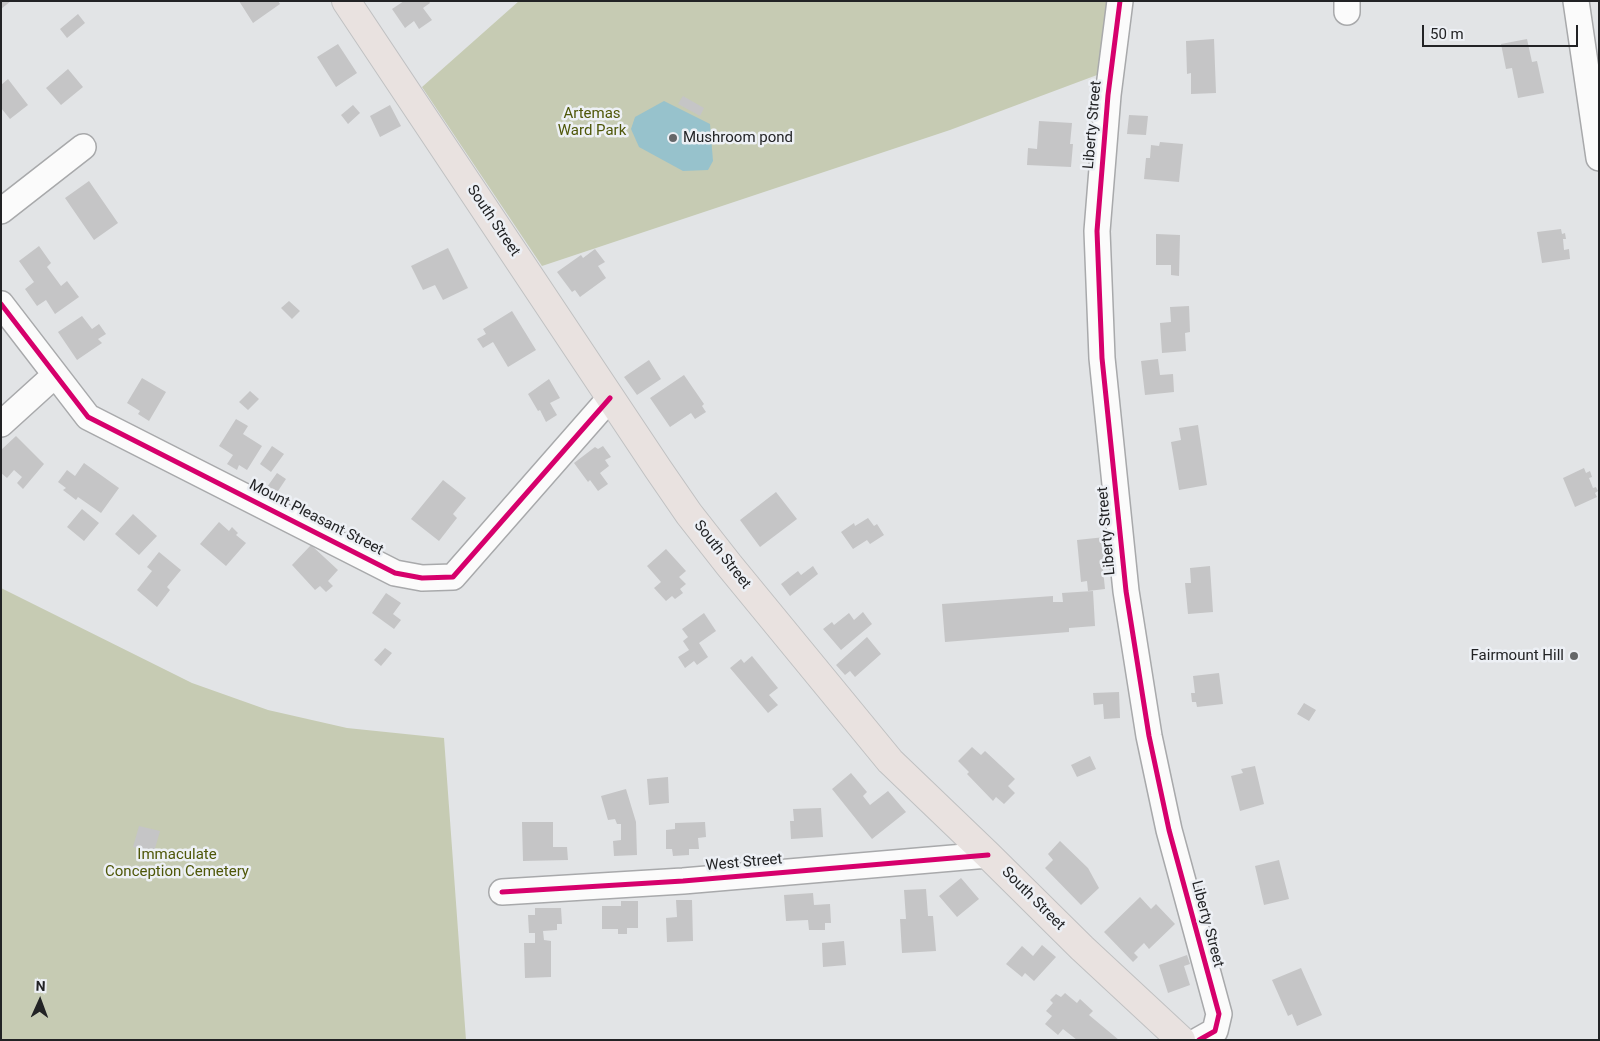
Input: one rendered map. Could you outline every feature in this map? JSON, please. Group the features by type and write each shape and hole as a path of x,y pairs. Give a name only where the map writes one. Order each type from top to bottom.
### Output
{"main road":[{"name":"South Street","path":"346,1 610,398 689,514 729,565 863,730 908,780 988,855 1082,948 1181,1040"}],"street":[{"name":"Liberty Street","path":"1120,1 1108,94 1097,231 1102,358 1126,591 1149,736 1169,830 1219,1014 1215,1031 1199,1040"},
{"path":"1576,1 1599,158"},
{"path":"1,211 83,147"},
{"name":"Mount Pleasant Street","path":"1,304 88,417 396,573 422,578 453,577 610,398"},
{"path":"1,424 55,375"},
{"name":"West Street","path":"502,892 692,880 988,855"}],"green space":[{"name":"Artemas Ward Park","path":"519,1 1107,1 1097,75 950,130 542,266 422,87"},
{"name":"Immaculate Conception Cemetery","path":"1,588 192,683 268,710 347,728 444,738 466,1040 1,1040"}],"water":[{"name":"Mushroom pond","path":"664,101 710,124 713,161 708,170 683,171 639,147 631,129 635,117"}],"building":[{"path":"1,1 11,1 1,9"},
{"path":"239,1 278,1 280,4 253,23"},
{"path":"404,1 429,1 430,3 423,8 432,20 419,29 414,21 405,28 392,9"},
{"path":"78,14 85,23 67,38 60,29"},
{"path":"1214,39 1216,93 1191,94 1191,73 1187,74 1186,41"},
{"path":"1527,39 1532,62 1537,61 1544,93 1518,98 1512,68 1506,69 1501,44"},
{"path":"338,44 357,73 336,87 317,57"},
{"path":"68,69 83,87 61,105 46,88"},
{"path":"8,79 28,105 10,119 1,108 1,85"},
{"path":"683,96 704,108 700,116 678,104"},
{"path":"353,105 360,113 348,124 341,115"},
{"path":"390,105 401,126 380,137 370,116"},
{"path":"1129,115 1148,116 1146,135 1127,134"},
{"path":"1039,121 1072,123 1070,144 1073,144 1071,167 1027,165 1028,148 1037,149"},
{"path":"1160,142 1183,144 1179,182 1144,179 1146,158 1150,158 1151,145 1159,146"},
{"path":"89,181 118,223 94,240 65,198"},
{"path":"1561,229 1562,234 1565,233 1566,239 1563,239 1564,250 1569,249 1570,259 1542,263 1537,232"},
{"path":"1156,234 1180,235 1179,276 1171,275 1171,265 1156,265"},
{"path":"39,246 51,263 47,267 61,286 67,281 79,297 55,314 46,300 37,306 25,289 34,282 19,261"},
{"path":"448,248 468,288 443,300 435,285 423,290 411,266"},
{"path":"595,249 605,262 598,266 606,278 580,297 575,290 572,292 557,272 581,255 583,258"},
{"path":"289,301 300,311 292,319 281,308"},
{"path":"1189,306 1190,332 1185,333 1186,351 1162,353 1160,323 1171,322 1170,307"},
{"path":"512,311 536,350 508,367 493,342 483,348 477,339 486,334 483,329"},
{"path":"82,316 92,329 99,324 106,334 98,339 102,343 77,360 58,332"},
{"path":"1158,359 1160,375 1173,374 1174,392 1145,395 1141,361"},
{"path":"649,360 661,379 637,395 624,377"},
{"path":"684,375 704,404 702,406 706,412 695,419 691,413 670,427 650,398"},
{"path":"142,378 166,392 149,421 138,414 140,411 127,403"},
{"path":"549,379 560,398 550,403 557,415 546,422 528,394"},
{"path":"250,391 259,399 248,410 239,402"},
{"path":"236,419 248,426 243,434 262,446 247,470 239,465 237,470 227,464 233,455 219,446"},
{"path":"1198,425 1207,485 1179,490 1171,442 1181,440 1179,428"},
{"path":"16,436 44,464 23,489 17,483 22,477 14,470 7,478 1,473 1,450"},
{"path":"272,446 284,454 271,472 260,464"},
{"path":"603,446 611,457 605,460 609,466 600,473 608,484 598,491 590,480 588,482 574,463 595,447 598,449"},
{"path":"84,463 119,488 101,513 78,497 76,500 63,490 66,488 58,482 67,470 75,476"},
{"path":"1584,468 1586,473 1590,471 1592,477 1589,478 1593,488 1596,487 1598,491 1595,493 1597,497 1575,507 1563,478"},
{"path":"277,473 286,479 276,494 267,487"},
{"path":"443,480 466,498 453,514 457,518 439,541 411,519"},
{"path":"776,492 797,519 760,547 740,520"},
{"path":"82,509 99,523 84,541 67,527"},
{"path":"133,514 157,536 139,555 115,534"},
{"path":"868,518 874,526 877,524 884,535 870,544 867,540 853,549 841,532 854,523 855,526"},
{"path":"219,522 229,531 232,527 238,533 236,535 246,543 226,566 200,544"},
{"path":"1105,537 1107,559 1102,560 1105,589 1088,591 1087,581 1081,582 1077,540"},
{"path":"311,545 338,570 328,581 333,586 326,592 320,586 315,590 292,565"},
{"path":"666,549 686,571 679,577 686,584 680,589 683,593 675,599 672,596 666,601 654,588 661,582 647,566"},
{"path":"159,552 181,570 167,587 170,590 157,607 137,590 152,571 147,567"},
{"path":"813,566 818,574 790,596 781,584 798,571 801,575"},
{"path":"1210,566 1213,612 1188,614 1185,583 1191,583 1190,568"},
{"path":"1093,591 1095,626 1069,628 1069,632 945,642 942,604 1053,596 1053,602 1063,602 1062,593"},
{"path":"386,593 401,603 393,614 401,620 394,629 372,613"},
{"path":"863,612 872,624 841,650 823,629 832,622 834,625 849,613 854,620"},
{"path":"704,613 716,631 699,643 708,657 697,665 694,661 685,668 678,657 689,650 683,641 688,637 682,629"},
{"path":"867,637 881,654 855,677 850,671 845,675 836,665"},
{"path":"385,648 392,653 381,666 374,660"},
{"path":"752,656 778,688 769,695 778,705 768,713 730,668 741,659 744,663"},
{"path":"1219,673 1223,704 1197,707 1196,702 1192,702 1191,693 1195,693 1193,676"},
{"path":"1119,692 1120,718 1104,719 1103,704 1094,705 1093,693"},
{"path":"1304,703 1316,710 1309,721 1297,714"},
{"path":"972,747 981,755 985,751 1015,779 1008,786 1015,793 1004,804 996,797 993,801 967,774 969,772 958,761"},
{"path":"1090,756 1096,769 1077,777 1071,765"},
{"path":"1255,766 1264,804 1240,811 1231,776 1243,773 1241,769"},
{"path":"851,773 867,792 863,796 870,805 888,791 906,812 872,839 832,789"},
{"path":"668,777 669,803 649,805 647,779"},
{"path":"626,789 636,822 637,855 614,856 613,841 621,840 621,824 617,824 615,819 608,820 601,796"},
{"path":"821,808 823,837 791,839 790,821 794,821 793,809"},
{"path":"522,822 553,822 553,847 567,847 568,860 523,861"},
{"path":"705,822 706,837 698,838 699,849 689,849 689,855 673,856 672,849 666,849 666,830 675,829 675,823"},
{"path":"139,826 160,831 154,852 133,847"},
{"path":"1060,841 1088,868 1099,888 1081,905 1045,868 1053,860 1048,854"},
{"path":"1279,860 1289,899 1264,905 1255,866"},
{"path":"961,878 979,899 957,917 939,896"},
{"path":"926,889 928,916 933,916 936,951 902,953 900,919 906,919 904,890"},
{"path":"813,893 814,905 830,904 831,923 825,923 825,930 809,930 808,920 786,921 784,895"},
{"path":"1140,897 1151,909 1156,904 1175,924 1149,949 1144,943 1134,953 1138,957 1133,962 1104,932"},
{"path":"676,900 692,900 693,941 667,942 666,918 677,917"},
{"path":"621,901 638,901 638,928 627,928 627,934 618,934 618,929 602,929 602,906 621,906"},
{"path":"535,908 561,908 562,924 557,924 557,930 543,931 544,940 551,941 551,977 525,978 524,943 535,943 535,933 529,933 528,915 535,915"},
{"path":"844,941 846,965 823,967 822,943"},
{"path":"1042,945 1056,957 1034,981 1025,973 1022,977 1006,964 1022,946 1033,956"},
{"path":"1187,955 1190,964 1184,966 1190,985 1168,993 1159,965"},
{"path":"1301,968 1322,1015 1297,1026 1292,1014 1288,1016 1272,980"},
{"path":"1065,993 1077,1003 1080,999 1093,1011 1089,1015 1119,1040 1077,1040 1063,1029 1058,1035 1045,1024 1052,1016 1046,1011 1053,1003 1050,1000 1056,994 1061,997"}],"cycle path":[{"path":"1120,1 1108,95 1097,231 1102,358 1126,591 1149,736 1169,830 1219,1014 1215,1031 1199,1040"},
{"path":"1,304 88,417 395,573 422,578 453,577 610,398"},
{"path":"502,892 683,881 988,855"}],"place":[{"name":"Mushroom pond","path":"673,138"},
{"name":"Fairmount Hill","path":"1574,656"}]}
